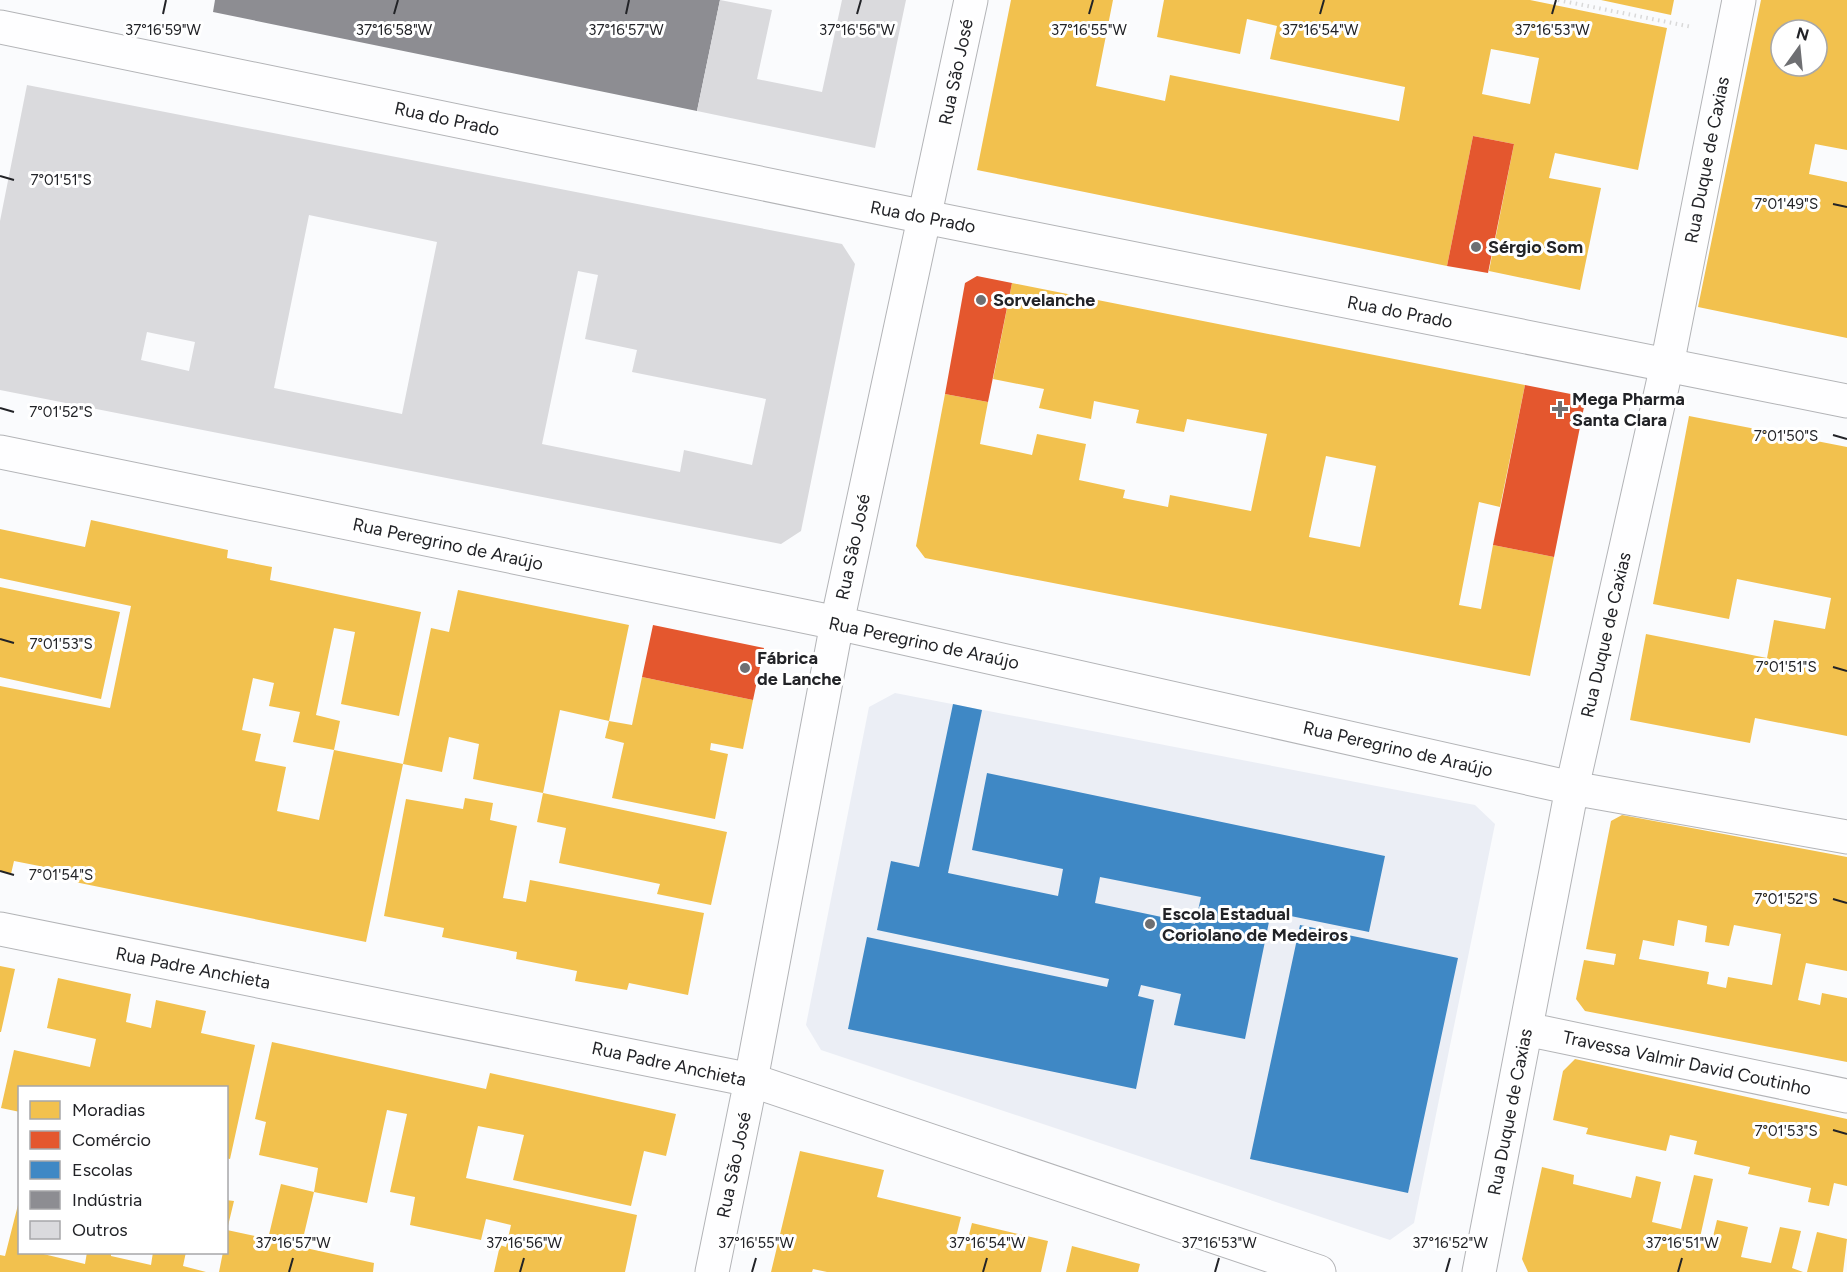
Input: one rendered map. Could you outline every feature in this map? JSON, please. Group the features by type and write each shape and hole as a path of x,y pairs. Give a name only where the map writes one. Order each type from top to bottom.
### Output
{"street":[{"name":"Rua São José","path":"712,1272 751,1080 837,624 971,0"},
{"name":"Rua Duque de Caxias","path":"1479,1272 1572,788 1667,365 1739,0"},
{"name":"Rua do Prado","path":"0,27 925,218 1847,401"},
{"name":"Rua Peregrino de Araújo","path":"0,452 837,624 1572,788 1847,837"},
{"name":"Rua Padre Anchieta","path":"0,929 751,1080 1319,1272"},
{"name":"Travessa Valmir David Coutinho","path":"1526,1029 1847,1096"}],"path":[{"path":"1558,0 1732,35"}],"shaded area":[{"name":"Escola Estadual Coriolano de Medeiros","path":"895,693 1475,805 1495,824 1414,1223 1390,1240 821,1050 806,1025 869,707"}],"building: Moradias":[{"path":"1011,0 1113,0 1096,86 1165,101 1170,75 1399,121 1405,87 1270,59 1277,26 1247,19 1240,54 1157,37 1164,0 1530,0 1667,28 1638,170 1555,153 1549,178 1601,188 1580,290 1489,271 1514,144 1473,136 1447,266 977,170","holes":["1491,49 1539,58 1530,104 1482,94"]},
{"path":"1601,0 1674,0 1671,15"},
{"path":"1761,0 1847,0 1847,150 1815,144 1809,174 1847,182 1847,338 1698,307"},
{"path":"1012,283 1525,385 1500,507 1479,502 1459,605 1481,609 1493,545 1554,557 1530,676 925,558 916,546 945,394 988,402 980,444 1032,455 1037,434 1086,444 1079,480 1125,490 1123,498 1168,507 1170,495 1251,511 1267,434 1187,419 1184,432 1136,423 1139,410 1094,401 1091,419 1039,408 1044,389 993,379","holes":["1326,456 1376,466 1360,547 1309,537"]},
{"path":"1689,416 1847,447 1847,736 1755,718 1750,743 1630,720 1646,634 1767,658 1774,620 1825,629 1831,598 1737,579 1729,619 1653,604"},
{"path":"91,520 228,550 227,558 272,567 270,580 421,612 399,716 341,704 355,632 334,628 316,715 340,721 334,750 403,764 366,942 75,882 75,873 14,861 11,874 0,871 0,686 110,708 131,606 0,578 0,529 85,547","holes":["253,678 274,683 269,706 300,712 293,742 334,750 319,820 277,811 286,767 255,761 261,734 242,730"]},
{"path":"0,587 120,612 101,699 0,677"},
{"path":"458,590 629,625 609,721 560,710 543,793 473,779 479,744 449,737 442,772 403,764 431,628 449,632"},
{"path":"642,677 753,700 743,749 711,743 710,750 728,754 715,819 612,798 624,743 605,738 609,721 632,725"},
{"path":"543,793 727,832 711,905 657,894 660,884 559,863 566,828 537,822"},
{"path":"465,798 493,803 490,820 517,826 503,898 526,902 530,880 704,913 688,995 629,983 627,990 575,981 577,971 516,959 517,952 442,937 444,928 384,916 406,799 463,809"},
{"path":"1622,815 1847,857 1847,971 1806,963 1798,1000 1820,1005 1822,993 1847,998 1847,1062 1585,1011 1576,999 1584,960 1614,965 1616,954 1586,949 1611,821","holes":["1678,920 1707,926 1705,942 1729,946 1734,925 1781,934 1772,985 1728,977 1726,988 1707,984 1709,972 1639,959 1643,940 1674,946"]},
{"path":"0,966 15,969 1,1032 0,1032"},
{"path":"58,978 131,994 126,1022 151,1028 156,1000 206,1011 201,1033 255,1045 230,1159 228,1158 228,1086 18,1086 18,1112 1,1108 14,1050 90,1067 96,1039 47,1028"},
{"path":"272,1042 486,1089 490,1073 676,1114 666,1156 644,1151 631,1206 513,1180 524,1135 478,1126 466,1178 637,1215 625,1272 494,1272 500,1245 506,1247 511,1225 486,1219 481,1240 410,1225 415,1197 390,1192 407,1114 387,1110 367,1203 314,1192 318,1168 259,1155 266,1122 255,1119"},
{"path":"1575,1059 1847,1119 1847,1186 1834,1183 1829,1206 1808,1202 1811,1188 1748,1174 1750,1167 1694,1154 1697,1141 1670,1135 1666,1151 1586,1134 1588,1128 1553,1120 1563,1071"},
{"path":"800,1151 884,1170 877,1197 961,1217 953,1249 965,1251 972,1223 1048,1241 1041,1272 827,1272 813,1269 812,1272 771,1272"},
{"path":"1542,1167 1574,1175 1573,1184 1631,1198 1636,1176 1661,1182 1652,1222 1681,1229 1694,1175 1713,1179 1699,1242 1711,1245 1717,1220 1748,1227 1741,1257 1771,1263 1780,1227 1801,1231 1792,1268 1803,1272 1528,1272 1522,1259"},
{"path":"281,1184 314,1192 301,1247 374,1263 373,1272 219,1272 223,1254 228,1254 228,1230 268,1239"},
{"path":"228,1200 234,1201 228,1226"},
{"path":"18,1205 18,1254 43,1254 85,1264 87,1254 111,1254 111,1256 151,1265 153,1254 186,1254 183,1266 206,1272 0,1272 0,1255 5,1256"},
{"path":"1817,1232 1847,1239 1843,1272 1807,1272"},
{"path":"1072,1246 1140,1264 1138,1272 1066,1272"}],"building: Comércio":[{"path":"1473,136 1514,144 1488,273 1447,266"},
{"path":"977,276 1012,283 988,402 945,394 965,283"},
{"path":"1525,385 1586,397 1554,557 1493,545"},
{"path":"653,625 764,648 753,700 642,677"}],"building: Escolas":[{"path":"953,704 982,710 948,873 1058,896 1063,869 972,850 987,773 1385,856 1369,932 1271,912 1245,1039 1174,1025 1181,994 1141,985 1138,996 1154,1000 1136,1089 848,1029 867,937 1107,987 1109,979 877,930 891,861 919,867","holes":["1100,877 1201,897 1195,924 1095,903"]},
{"path":"1300,925 1458,958 1408,1193 1250,1159"}],"building: Indústria":[{"path":"215,0 720,0 697,111 213,12"}],"building: Outros":[{"path":"720,0 772,10 757,79 822,92 842,0 906,0 875,148 697,111"},
{"path":"27,85 842,244 855,264 801,531 781,544 0,390 0,221","holes":["309,215 437,242 402,414 274,388","578,271 598,275 585,339 637,350 632,372 766,399 752,465 684,450 680,472 542,444","147,332 195,342 189,371 141,360"]}],"place":[{"name":"Sérgio Som","path":"1476,247"},
{"name":"Sorvelanche","path":"981,300"},
{"name":"Mega Pharma Santa Clara","path":"1560,409"},
{"name":"Fábrica de Lanche","path":"745,668"},
{"name":"Escola Estadual Coriolano de Medeiros","path":"1150,924"}]}
